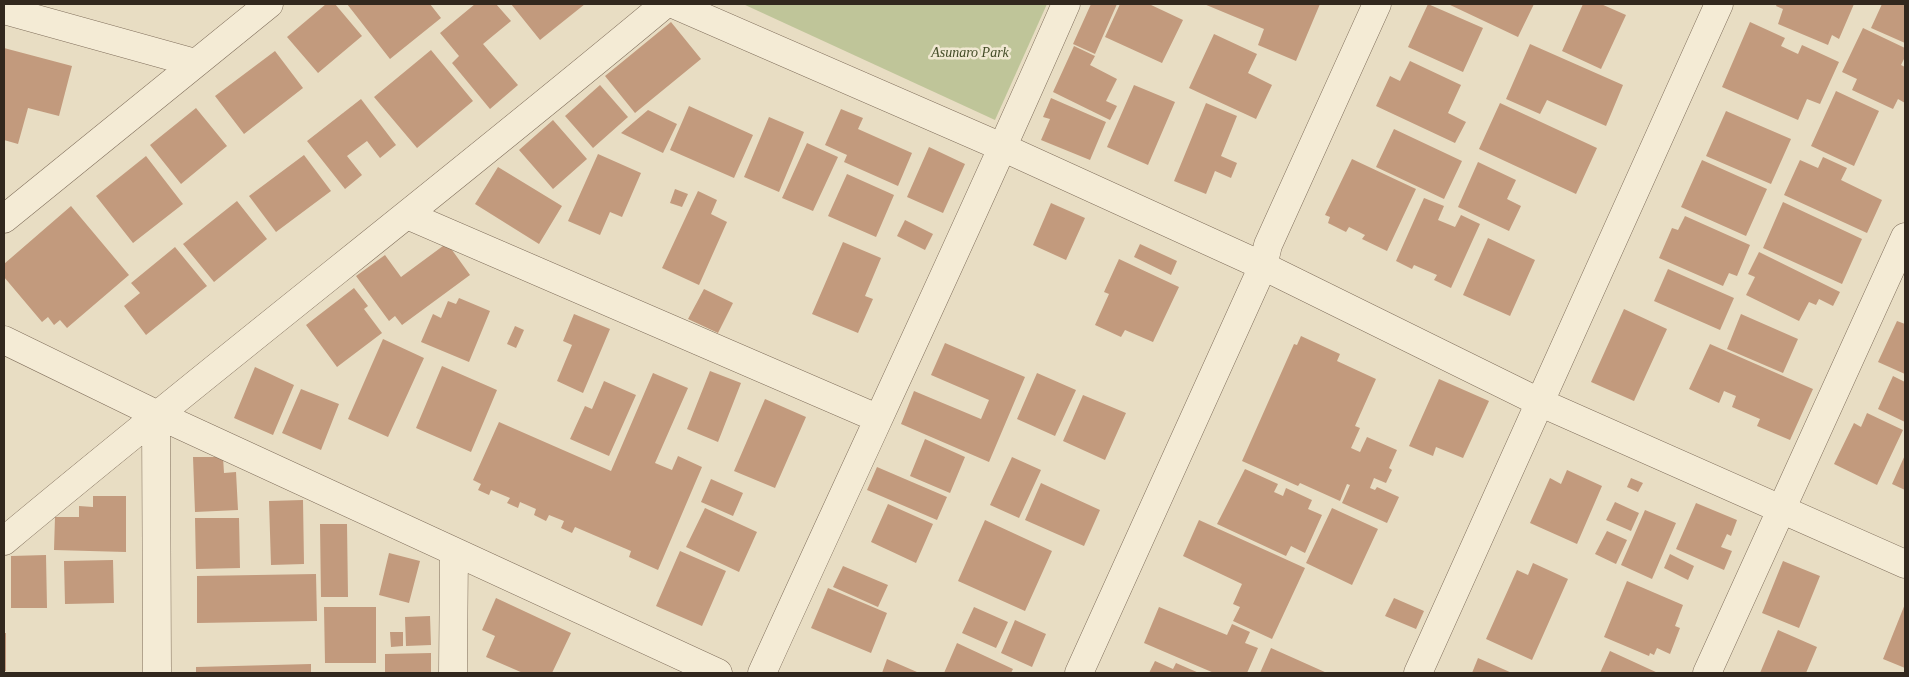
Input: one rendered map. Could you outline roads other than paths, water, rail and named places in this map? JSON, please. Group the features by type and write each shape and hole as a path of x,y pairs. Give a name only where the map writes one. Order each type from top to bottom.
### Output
{"street":[{"path":"4,219 269,4"},
{"path":"4,541 156,414 407,215 665,4"},
{"path":"673,4 1004,148 1263,266 1539,402 1905,564"},
{"path":"762,673 877,418 1004,148 1066,4"},
{"path":"1079,673 1263,266 1268,245 1377,4"},
{"path":"1418,673 1718,4"},
{"path":"4,10 195,63"},
{"path":"407,215 877,418"},
{"path":"1707,673 1905,237"},
{"path":"4,340 156,414 718,673"},
{"path":"156,414 158,673"},
{"path":"454,552 454,673"}],"park label":[{"name":"Asunaro Park","path":"970,53"}]}
